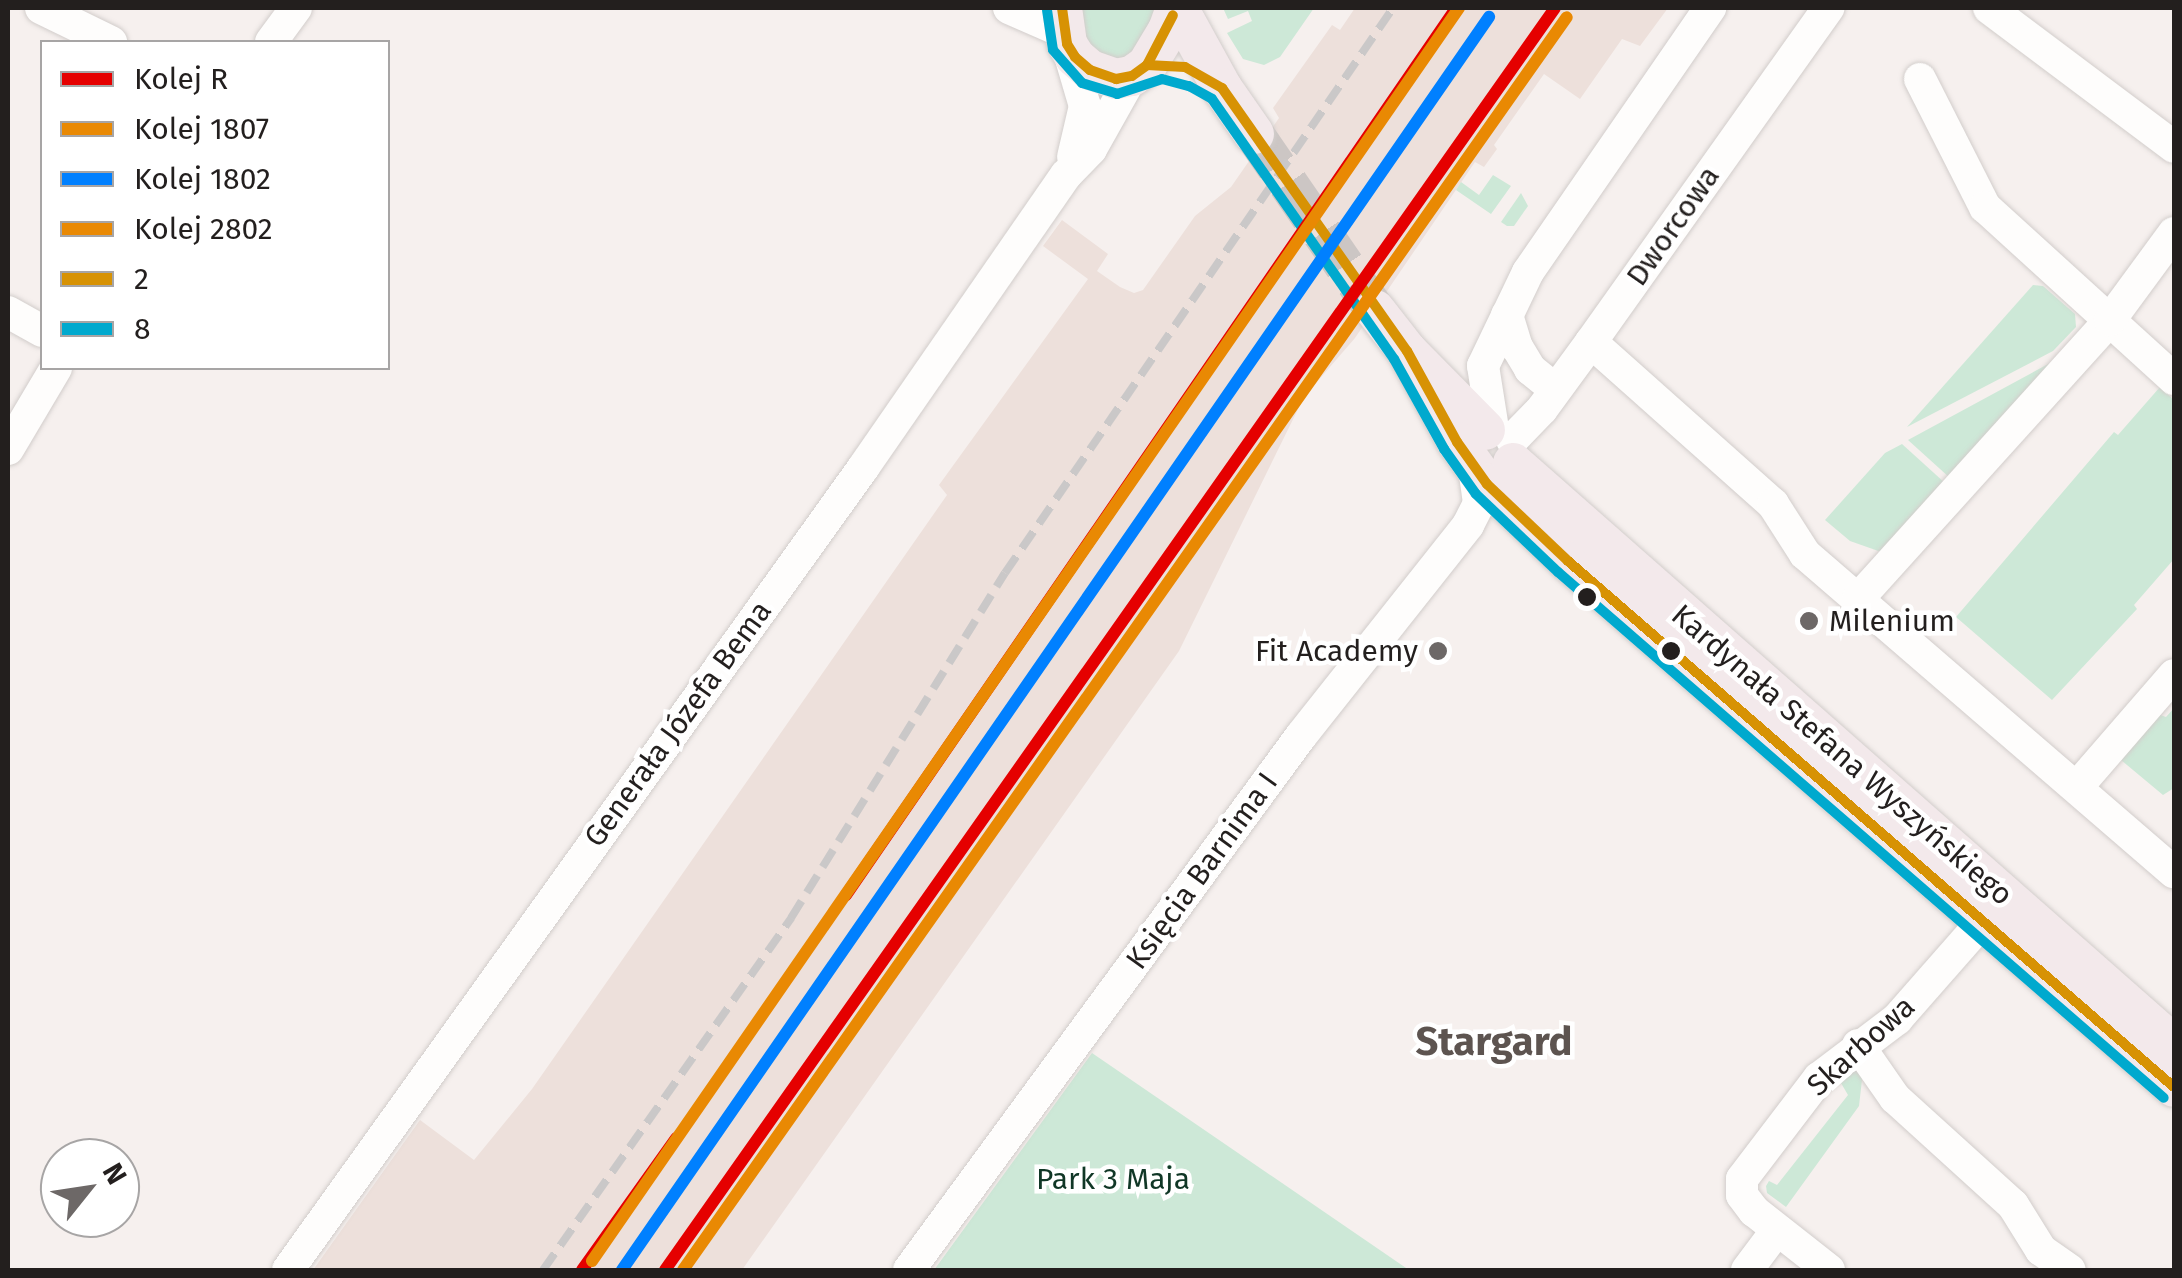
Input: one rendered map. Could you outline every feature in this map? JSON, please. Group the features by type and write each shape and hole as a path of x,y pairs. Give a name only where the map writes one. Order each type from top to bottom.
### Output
{"main road":[{"path":"1139,71 1177,8 1222,88 1254,134"},
{"path":"1064,28 1090,70 1108,78 1185,68 1222,88"},
{"name":"Kardynała Stefana Wyszyńskiego","path":"1375,310 1489,451 1568,561 2174,1087"},
{"name":"Kardynała Stefana Wyszyńskiego","path":"1489,451 2174,1045"}],"street":[{"path":"42,8 107,40"},
{"path":"272,40 296,8"},
{"path":"1009,8 1064,28"},
{"path":"1407,351 1449,368 1483,366 1507,315 1570,205 1710,8"},
{"name":"Dworcowa","path":"1489,451 1555,390 1592,342 1828,8"},
{"path":"1988,8 2174,147"},
{"name":"Generała Józefa Bema","path":"1064,28 1085,106 1066,175"},
{"name":"Generała Józefa Bema","path":"288,1270 863,468 1066,175 1102,134 1139,71"},
{"path":"1920,79 1985,207 2174,379"},
{"path":"1858,599 2110,320 2174,234"},
{"path":"8,312 40,330"},
{"path":"1507,315 1517,347 1530,368 1555,390"},
{"path":"1592,342 1774,504 1805,554 2174,872"},
{"name":"Księcia Barnima I","path":"909,1270 1301,736 1468,525 1478,504 1489,451 1483,366"},
{"path":"8,449 55,370"},
{"path":"2076,787 2174,675"},
{"name":"Skarbowa","path":"1829,1270 1777,1230 1742,1196 1742,1179 1819,1078 1858,1044 1897,1019 1984,920"},
{"path":"1858,1044 1895,1098 2013,1205 2041,1250 2070,1270"},
{"path":"1747,1270 1777,1230"}],"shaded area":[{"path":"1355,8 1668,8 1640,46 1622,39 1580,99 1544,74 1494,145 1497,149 1484,167 1475,162 1355,338 1304,397 1179,651 742,1270 313,1270 420,1120 474,1160 532,1089 947,495 939,485 1088,279 1043,246 1062,220 1108,254 1097,271 1134,293 1143,290 1195,216 1231,187 1279,118 1273,108 1332,25 1340,30"}],"green space":[{"path":"1081,8 1160,8 1135,55 1111,61 1086,41"},
{"path":"1223,8 1314,8 1280,57 1264,65 1243,59 1227,33 1252,21 1248,11 1228,19"},
{"path":"1493,175 1511,186 1491,214 1456,190 1461,182 1479,195"},
{"path":"1521,193 1528,206 1514,226 1507,226 1501,222"},
{"path":"2033,285 2043,286 2075,314 2076,327 2053,351 1907,427"},
{"path":"2050,363 1950,478 1908,440"},
{"path":"2160,387 2174,400 2174,559 2134,605 2137,609 2052,700 1956,617 2114,432 2118,435"},
{"path":"1902,444 1945,483 1884,553 1850,541 1825,520 1885,453"},
{"path":"2174,708 2174,788 2163,795 2115,755 2152,712 2166,717"},
{"name":"Park 3 Maja","path":"1092,1053 1409,1270 934,1270"},
{"path":"1857,1069 1863,1071 1859,1106 1786,1207 1767,1193 1766,1186 1769,1181 1777,1185 1848,1095 1838,1078"}],"tunnel":[{"path":"1254,134 1375,310"}],"railway":[{"path":"543,1270 791,918 1005,573 1393,8"}],"rail line":[{"name":"R","path":"846,895 1456,8"},
{"name":"2802","path":"592,1261 1459,8"},
{"name":"R","path":"665,1270 1555,8"},
{"name":"1802","path":"622,1270 1489,17"},
{"name":"1807","path":"683,1270 1567,17"},
{"name":"R","path":"582,1270 676,1138"}],"transit line":[{"name":"2","path":"1062,8 1067,44 1075,57 1090,70 1116,79 1132,76 1147,65 1173,15"},
{"name":"8","path":"1047,10 1053,50 1082,83 1117,94 1162,79 1189,86 1212,99 1394,359 1444,449 1476,494 1558,572 2164,1098"},
{"name":"2","path":"1147,65 1185,67 1222,88 1407,351 1457,442 1487,484 1568,561 2174,1087"}],"place":[{"name":"Milenium","path":"1809,621"},
{"name":"Fit Academy","path":"1438,651"}],"district":[{"name":"Stargard","path":"1494,1042"}]}
